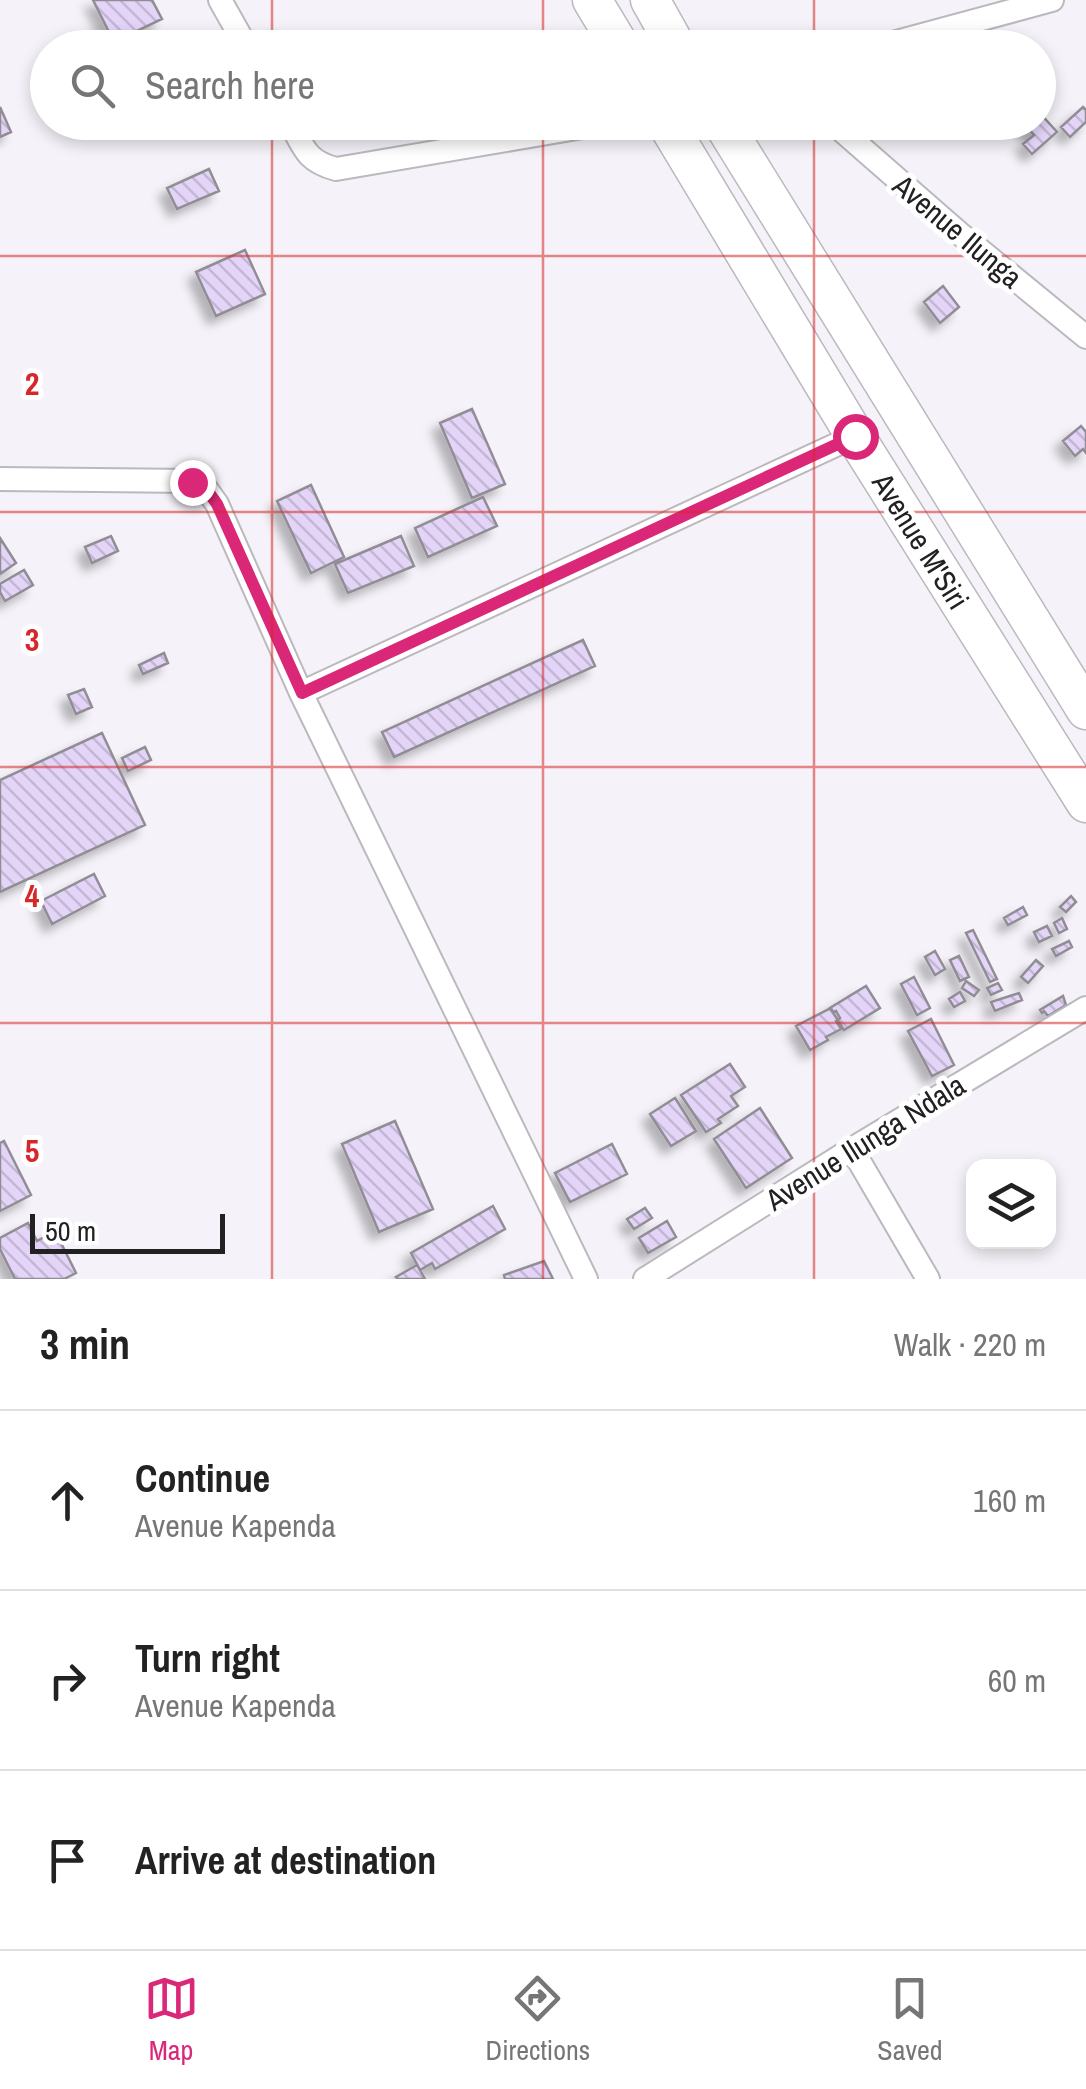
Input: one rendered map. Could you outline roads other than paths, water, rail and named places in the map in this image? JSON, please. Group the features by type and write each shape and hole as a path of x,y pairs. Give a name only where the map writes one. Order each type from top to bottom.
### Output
{"highway":[{"path":"592,0 610,30"},
{"path":"650,0 667,30"},
{"name":"Avenue M'Siri","path":"677,140 855,436 1086,803"},
{"name":"Avenue M'Siri","path":"733,140 1086,710"}],"street":[{"path":"220,0 237,30"},
{"path":"941,30 1052,0"},
{"path":"300,140 319,164 336,169 506,140"},
{"name":"Avenue Ilunga","path":"853,140 1086,337"},
{"path":"302,693 855,436"},
{"path":"0,479 192,482 207,490 586,1279"},
{"name":"Avenue Ilunga Ndala","path":"645,1279 1086,1008"},
{"path":"852,1150 928,1279"}]}
